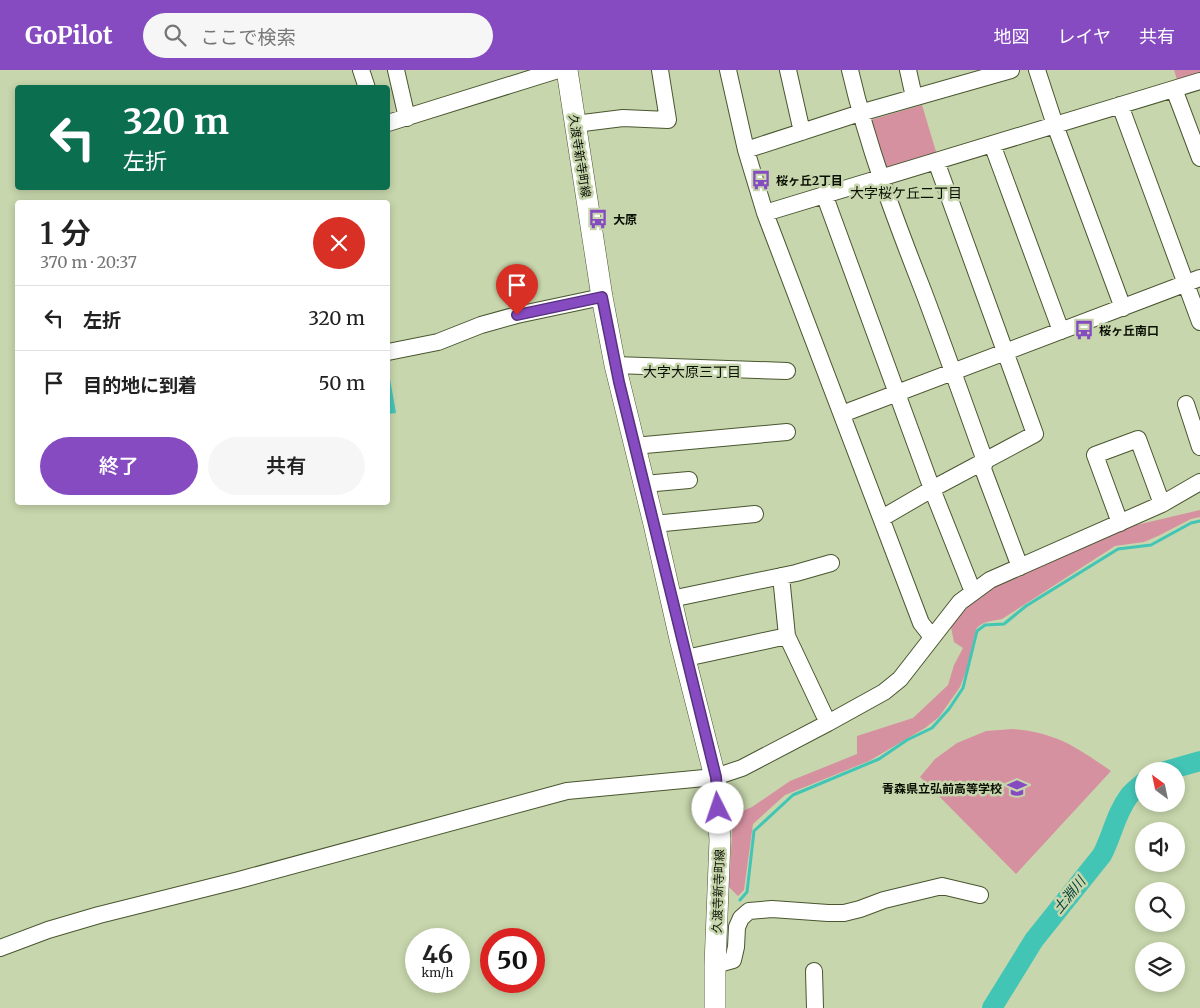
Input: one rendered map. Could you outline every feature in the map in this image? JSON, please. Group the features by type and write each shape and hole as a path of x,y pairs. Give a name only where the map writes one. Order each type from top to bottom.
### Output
{"main road":[{"name":"久渡寺新寺町線","path":"567,70 602,297 615,365 716,777 720,840 715,1008"}],"street":[{"path":"361,70 366,85"},
{"path":"396,70 407,118"},
{"path":"390,122 558,70"},
{"path":"575,124 623,118 668,120 660,70"},
{"path":"728,70 746,150 765,212 921,623 932,636"},
{"path":"788,70 802,132"},
{"path":"850,70 860,113 880,178 954,373 985,461 983,469 1020,567"},
{"path":"908,70 914,97"},
{"path":"746,150 914,97 970,76 1011,70"},
{"path":"1037,70 1055,125 1123,308"},
{"path":"765,212 1200,81"},
{"path":"1174,89 1200,158"},
{"path":"1120,105 1193,281 1200,322"},
{"path":"992,144 1061,331"},
{"path":"882,518 1035,434 1007,352 936,161"},
{"path":"824,194 932,489 973,592"},
{"path":"842,414 1193,281"},
{"path":"390,352 438,342 480,325 517,315 602,297"},
{"path":"615,365 787,371"},
{"path":"1186,404 1200,447"},
{"path":"634,446 787,432"},
{"path":"1120,523 1095,455 1138,439 1162,504"},
{"path":"644,484 689,480"},
{"path":"0,948 48,930 99,915 239,880 567,792 716,777 742,768 828,724 884,692 900,679 949,614 973,592 990,580 1162,504 1200,482"},
{"path":"654,524 755,514"},
{"path":"671,599 782,576 831,563"},
{"path":"782,576 787,636 828,724"},
{"path":"686,658 787,636"},
{"path":"715,965 733,960 737,928 741,918 749,911 772,909 844,913 884,900 942,886 980,895"},
{"path":"814,971 815,1008"}],"shaded area":[{"path":"1174,70 1200,70 1200,77 1178,83"},
{"path":"922,105 937,155 883,171 867,121"},
{"path":"1200,510 1200,517 1191,519 1144,542 1115,546 1002,619 979,626 976,629 968,666 960,687 939,717 925,728 869,761 785,795 753,824 744,890 738,896 729,887 733,815 752,807 790,781 857,754 857,736 913,718 948,685 954,665 963,648 954,642 950,622 984,592 1007,580 1132,526"},
{"path":"1013,729 1042,734 1065,742 1111,771 1016,874 920,777 935,759 957,743 986,731"}],"water":[{"path":"390,379 396,413 390,414"}],"waterway":[{"path":"740,900 747,892 754,831 793,795 879,759 907,740 932,728 949,709 963,688 977,631 985,625 1004,624 1026,606 1118,549 1151,545 1191,523 1200,521"},
{"name":"土淵川","path":"1185,765 1200,761"},
{"name":"土淵川","path":"992,1008 1034,940 1102,855 1117,817 1135,790"}],"place":[{"name":"桜ヶ丘2丁目","path":"761,180"},
{"name":"大原","path":"598,219"},
{"name":"桜ヶ丘南口","path":"1084,330"},
{"name":"青森県立弘前高等学校","path":"1017,788"}],"district":[{"name":"大字桜ケ丘二丁目","path":"906,193"},
{"name":"大字大原三丁目","path":"692,372"}],"route":[{"path":"517,315 602,297 615,365 634,446 680,639 716,777 718,808"}]}
